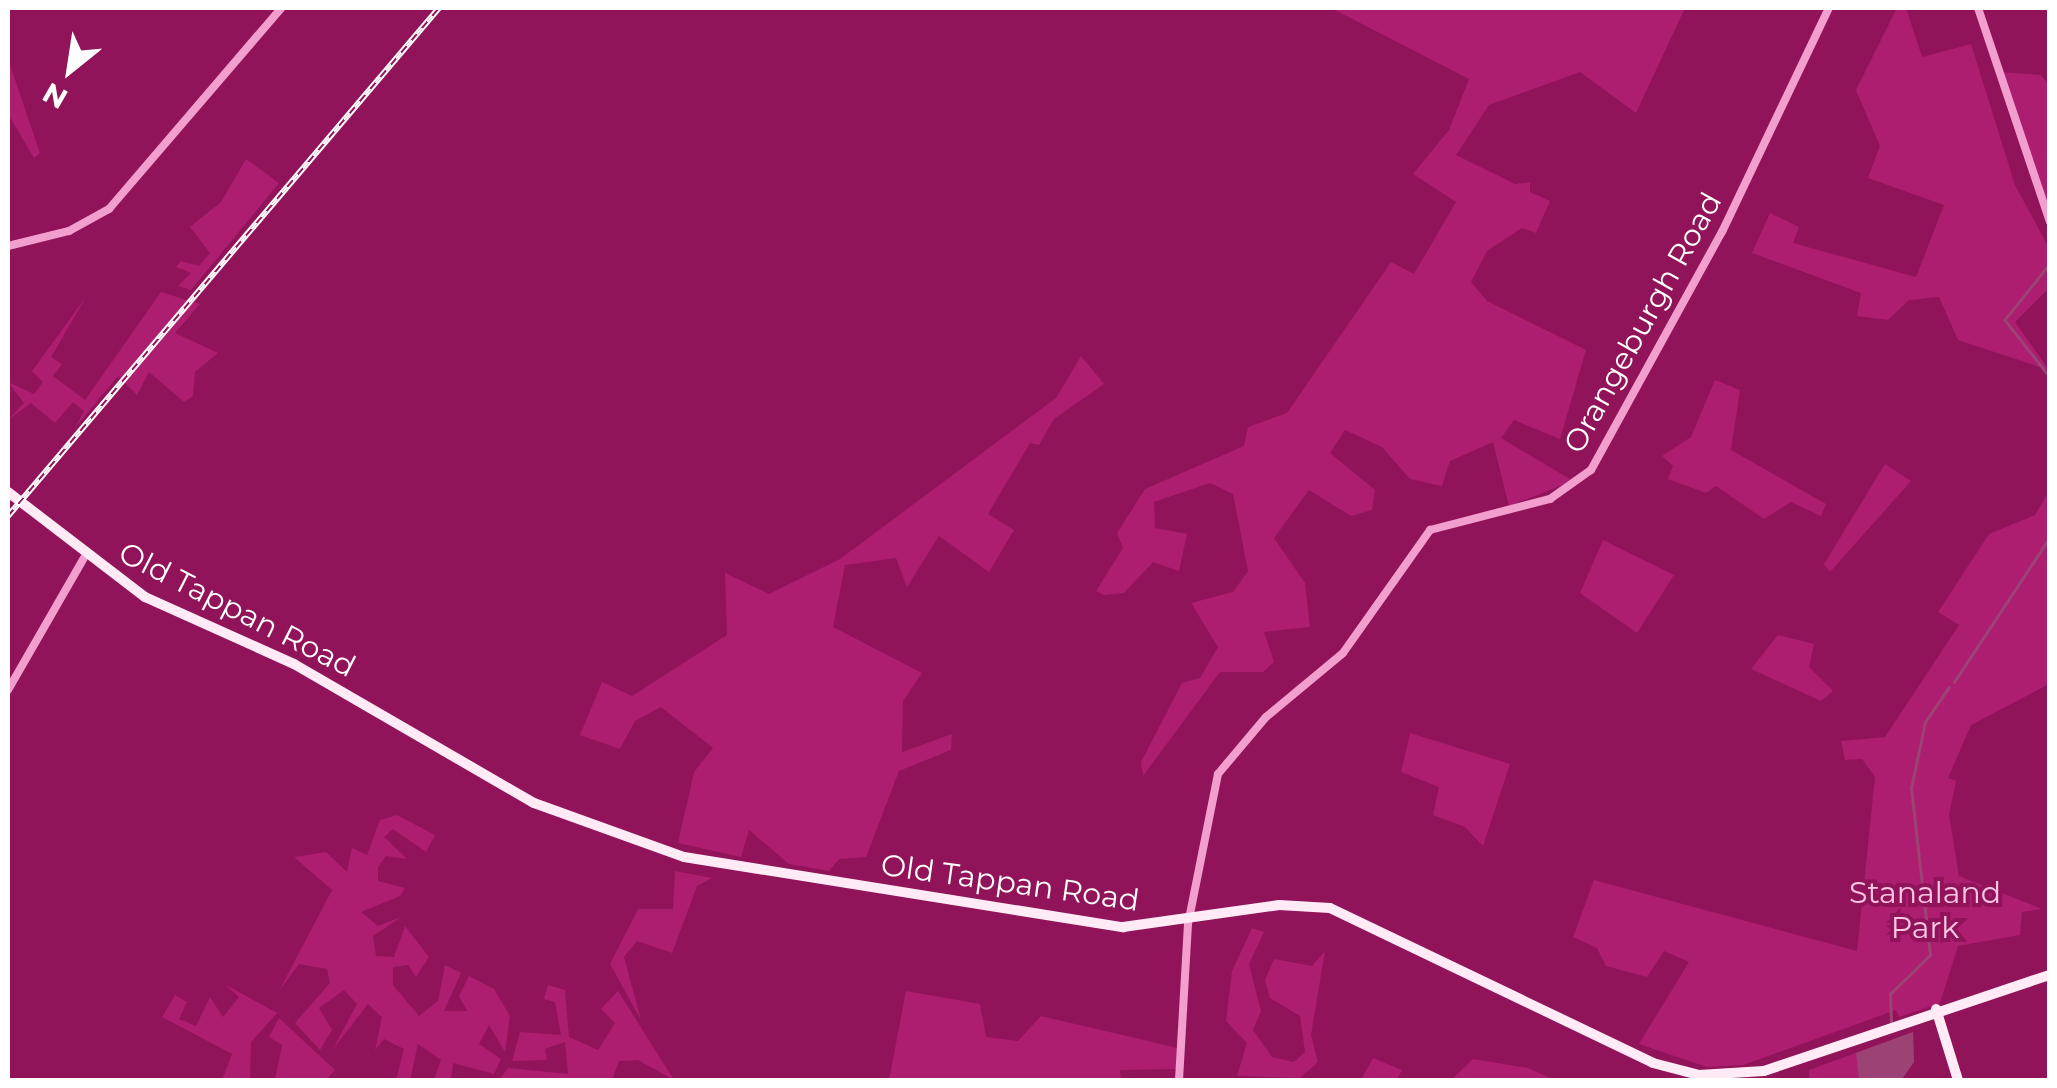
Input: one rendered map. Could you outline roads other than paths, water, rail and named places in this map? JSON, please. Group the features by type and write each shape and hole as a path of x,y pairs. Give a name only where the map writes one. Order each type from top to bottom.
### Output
{"main road":[{"name":"Old Tappan Road","path":"8,492 84,558 553,812 723,864 1123,927 1188,924 1278,905 1346,912 1651,1062 1699,1075 1764,1071 1936,1009 2050,974"},
{"path":"1936,1009 1958,1080"}],"street":[{"path":"8,246 94,219 151,165 281,8"},
{"name":"Orangeburgh Road","path":"1180,1080 1188,924 1218,774 1266,716 1343,653 1423,537 1452,518 1550,499 1591,470 1708,258 1829,8"},
{"path":"1978,8 2050,222"},
{"path":"8,690 84,558"}],"waterway":[{"path":"2050,264 2005,320 2050,377"},
{"path":"1954,682 2050,537"},
{"path":"1891,1023 1890,994 1930,955 1911,788 1925,722 1949,687"}],"railway":[{"path":"8,516 439,8"}],"park label":[{"name":"Stanaland Park","path":"1925,910"}]}
